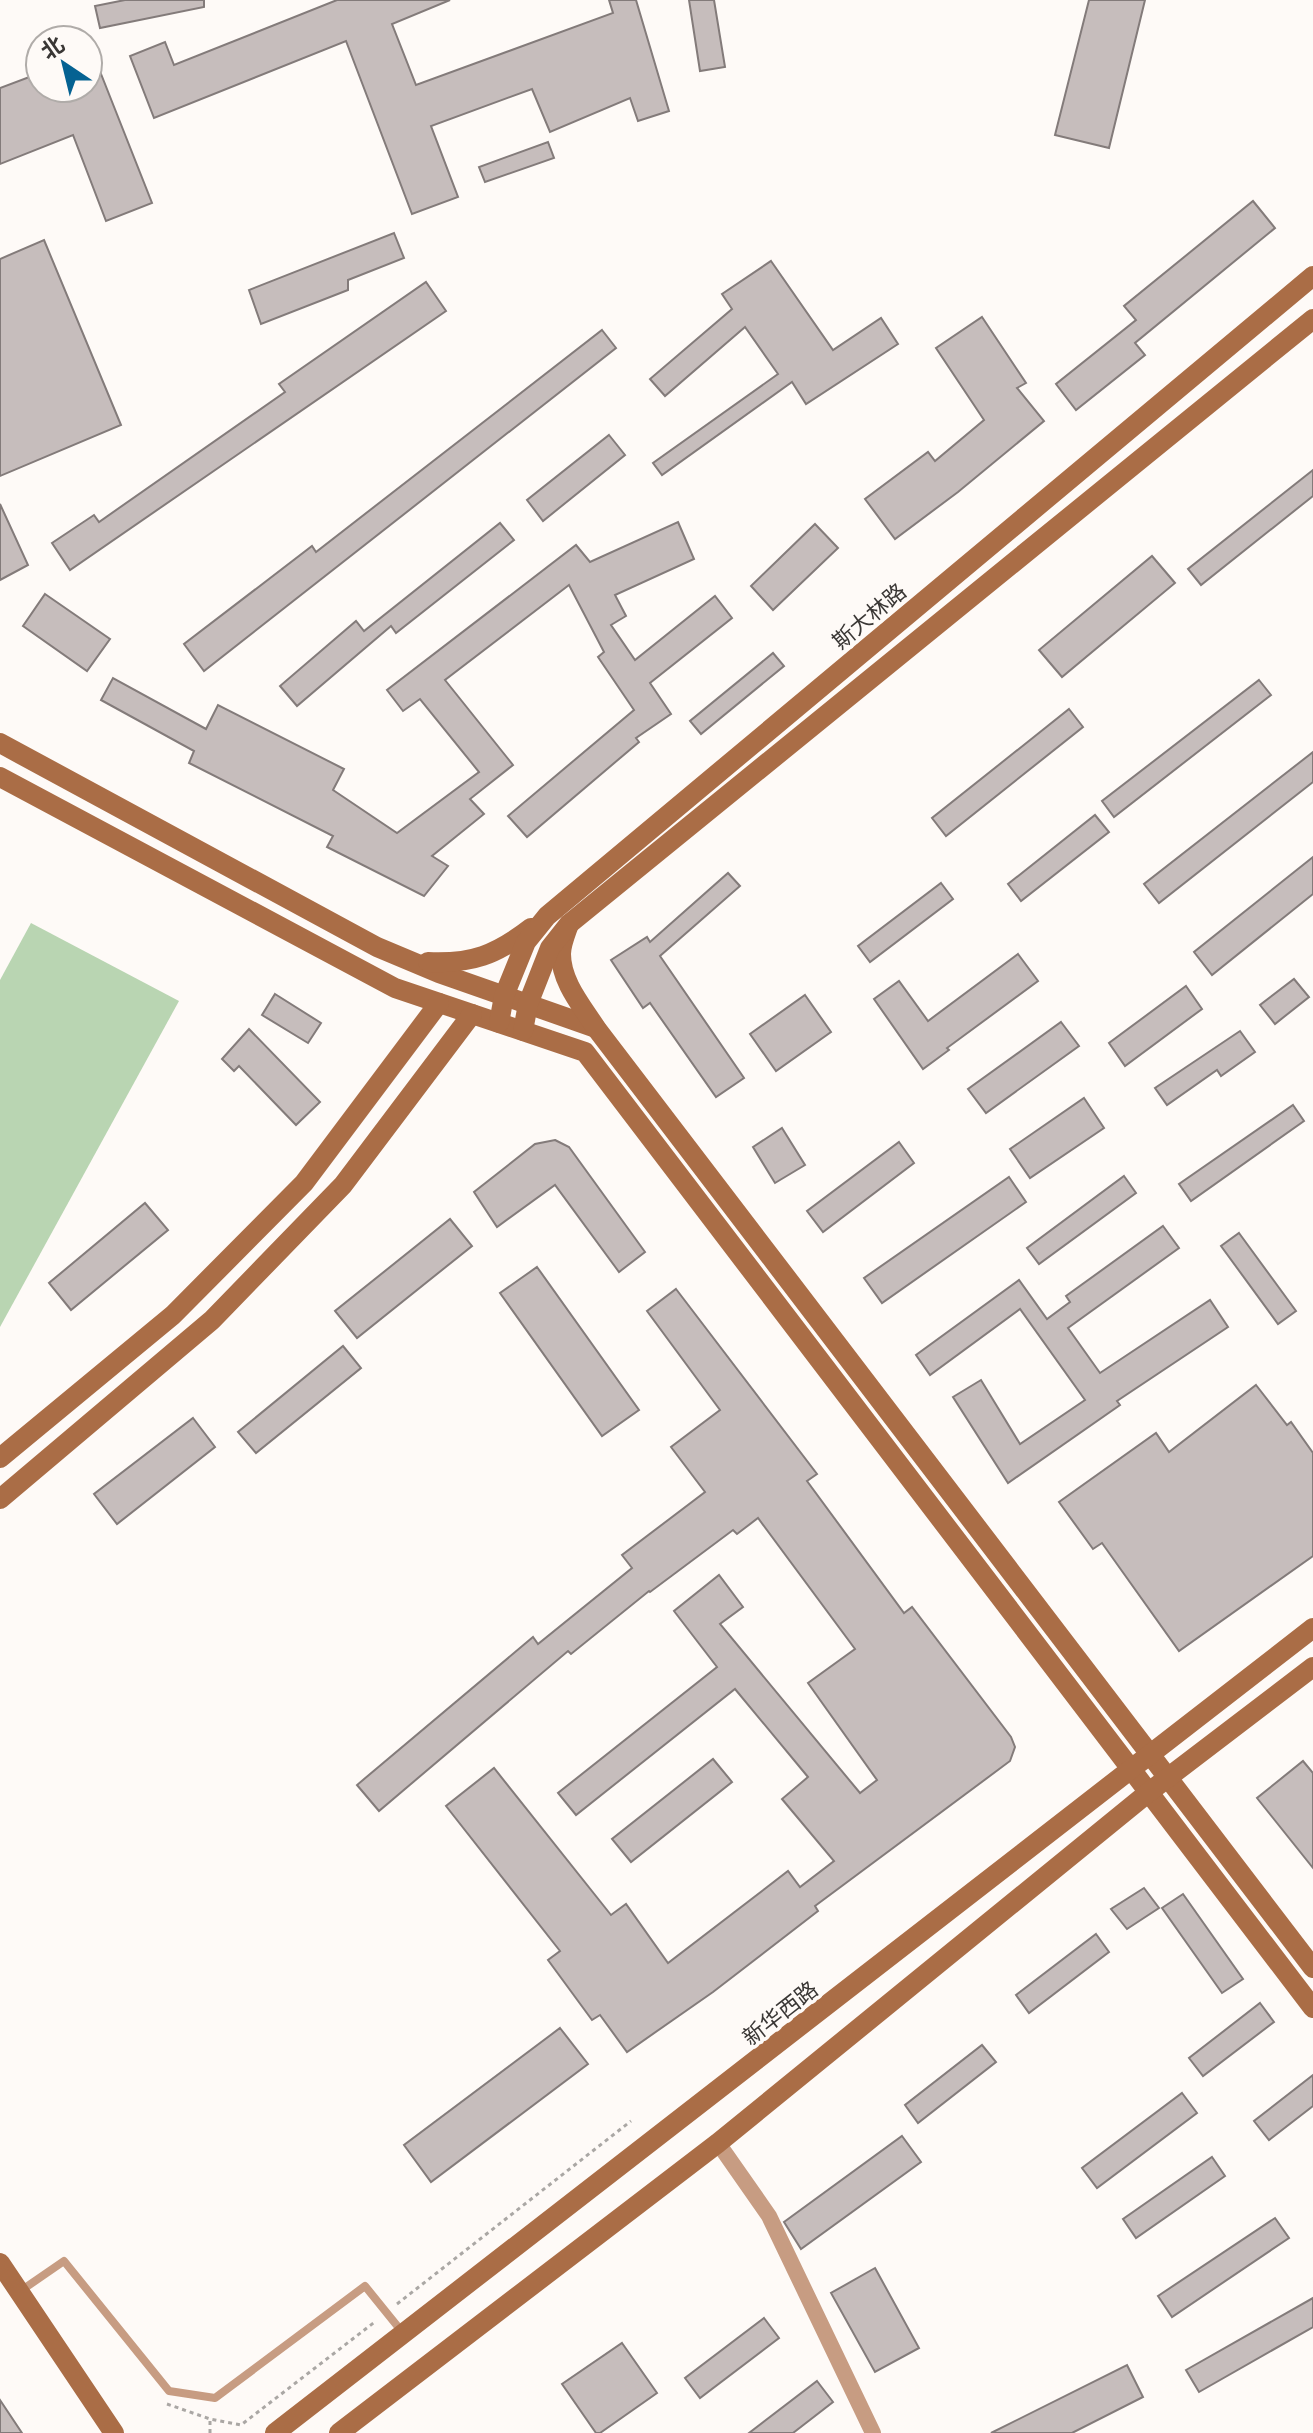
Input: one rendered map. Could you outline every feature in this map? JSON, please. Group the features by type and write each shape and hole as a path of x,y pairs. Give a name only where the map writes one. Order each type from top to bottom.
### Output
{"main road":[{"name":"斯大林路","path":"499,1023 504,996 526,942 547,916 1313,276"},
{"path":"523,1031 528,1004 550,948 569,924 1313,319"},
{"path":"0,743 377,947 596,1028"},
{"path":"0,777 395,988 585,1052 1313,2008"},
{"path":"408,961 453,963 480,958 507,946 547,916"},
{"path":"569,924 561,951 563,969 573,994 596,1028 1313,1968"},
{"path":"0,1458 173,1315 304,1183 439,1003"},
{"path":"0,1499 212,1320 311,1219 343,1185 472,1014"},
{"name":"新华西路","path":"275,2433 1313,1628"},
{"path":"339,2433 718,2143 1149,1792 1313,1667"},
{"path":"0,2263 114,2433"}],"street":[{"path":"718,2143 769,2216 873,2433"}],"lane":[{"path":"19,2292 64,2261 169,2391 215,2398 365,2286 404,2334"}],"path":[{"path":"210,2419 210,2433"}],"green space":[{"path":"31,923 179,1001 0,1327 0,980"}],"building":[{"path":"125,0 204,0 204,7 104,27 104,24 99,24 95,6"},
{"path":"337,0 450,0 392,24 416,85 613,13 609,0 636,0 669,111 638,121 630,98 550,132 532,89 431,126 458,197 412,214 346,41 154,118 130,56 165,42 174,65"},
{"path":"689,0 714,0 725,67 700,71"},
{"path":"1089,0 1145,0 1109,148 1055,135"},
{"path":"24,79 24,104 104,104 104,82 152,203 106,221 73,135 0,164 0,88"},
{"path":"548,142 554,158 485,182 479,167"},
{"path":"1253,201 1275,228 1135,343 1145,355 1076,410 1056,384 1136,320 1124,306"},
{"path":"394,233 404,258 348,280 348,290 261,324 249,290"},
{"path":"44,240 121,425 0,476 0,259"},
{"path":"771,261 833,350 881,318 898,344 806,404 792,382 662,475 653,463 778,374 745,327 665,396 650,379 732,309 722,294"},
{"path":"426,282 446,311 70,570 52,543 94,515 99,522 285,392 279,384"},
{"path":"982,317 1026,383 1017,388 1044,421 895,539 865,499 928,452 935,461 984,420 936,348"},
{"path":"602,330 616,348 204,671 184,644 312,546 316,552"},
{"path":"609,435 625,455 543,521 527,500"},
{"path":"1313,470 1313,496 1201,585 1188,569"},
{"path":"0,504 28,565 0,580"},
{"path":"678,522 694,559 615,595 626,616 611,625 635,660 715,596 732,618 650,683 671,714 636,738 639,742 527,837 508,816 634,710 598,657 604,652 569,585 445,680 513,765 470,799 484,814 432,856 448,866 424,896 327,847 333,836 189,763 194,751 101,700 113,678 206,729 218,705 344,769 333,790 397,833 479,772 420,699 403,711 387,690 576,545 590,562"},
{"path":"500,523 514,540 396,633 391,626 297,706 280,686 356,621 364,631"},
{"path":"815,524 838,548 773,610 751,586"},
{"path":"1152,556 1175,583 1062,677 1039,650"},
{"path":"45,594 110,639 87,671 23,626"},
{"path":"773,653 784,666 701,734 690,721"},
{"path":"1259,680 1271,695 1114,817 1102,801"},
{"path":"1069,709 1083,727 946,836 932,818"},
{"path":"1313,752 1313,782 1159,903 1144,884"},
{"path":"1095,815 1109,832 1021,901 1008,884"},
{"path":"1313,857 1313,894 1212,975 1194,952"},
{"path":"728,873 740,886 660,956 744,1078 716,1097 650,1003 643,1008 611,960 647,937 650,942"},
{"path":"941,883 953,899 870,962 858,946"},
{"path":"1018,954 1038,981 923,1069 874,999 899,981 928,1021"},
{"path":"1294,979 1309,997 1275,1024 1260,1005"},
{"path":"1186,986 1202,1009 1125,1066 1109,1043"},
{"path":"275,994 321,1023 308,1043 262,1015"},
{"path":"805,995 831,1032 776,1071 750,1034"},
{"path":"1061,1022 1079,1046 986,1113 968,1089"},
{"path":"249,1029 320,1102 296,1125 239,1066 234,1071 222,1059"},
{"path":"1240,1031 1255,1052 1221,1076 1217,1070 1167,1105 1155,1088"},
{"path":"1084,1098 1104,1128 1030,1178 1010,1149"},
{"path":"1293,1105 1304,1121 1191,1201 1179,1184"},
{"path":"782,1128 805,1165 775,1183 753,1147"},
{"path":"555,1140 569,1147 645,1252 619,1272 555,1185 497,1227 474,1192 535,1144"},
{"path":"899,1142 914,1163 823,1232 807,1211"},
{"path":"1124,1176 1136,1193 1039,1264 1027,1248"},
{"path":"1009,1177 1026,1202 882,1303 864,1278"},
{"path":"145,1203 168,1230 71,1310 49,1283"},
{"path":"450,1219 472,1246 357,1338 335,1311"},
{"path":"1163,1226 1179,1248 1068,1328 1100,1373 1210,1300 1228,1327 1117,1401 1120,1405 1008,1483 953,1397 981,1380 1020,1444 1085,1400 1020,1309 930,1375 916,1355 1019,1280 1047,1319 1070,1302 1066,1296"},
{"path":"1239,1233 1296,1311 1278,1324 1221,1246"},
{"path":"537,1267 639,1410 602,1436 500,1293"},
{"path":"676,1289 817,1474 807,1481 904,1613 912,1607 1011,1737 1015,1747 1010,1761 815,1906 818,1911 713,1992 627,2052 600,2015 592,2020 548,1960 560,1951 446,1806 494,1768 611,1915 626,1904 668,1963 788,1871 800,1887 834,1861 782,1799 808,1777 735,1689 576,1815 558,1793 717,1667 674,1611 719,1575 743,1607 720,1624 860,1793 877,1780 808,1683 855,1649 758,1518 737,1534 733,1530 649,1591 571,1654 568,1651 379,1811 357,1785 533,1637 538,1644 632,1568 622,1555 705,1492 671,1447 720,1410 647,1311"},
{"path":"343,1346 361,1368 256,1453 238,1432"},
{"path":"1256,1385 1287,1425 1291,1422 1313,1453 1313,1556 1179,1651 1102,1543 1093,1549 1059,1502 1156,1433 1169,1452"},
{"path":"193,1418 215,1447 117,1524 94,1494"},
{"path":"713,1759 732,1782 631,1862 612,1839"},
{"path":"1303,1761 1313,1773 1313,1868 1257,1798"},
{"path":"1144,1888 1159,1908 1127,1929 1111,1909"},
{"path":"1183,1894 1243,1979 1222,1993 1162,1908"},
{"path":"1096,1934 1109,1952 1029,2013 1016,1995"},
{"path":"1260,2003 1274,2022 1203,2076 1189,2058"},
{"path":"560,2028 588,2064 431,2182 404,2145"},
{"path":"982,2045 996,2062 918,2123 905,2105"},
{"path":"1313,2075 1313,2106 1269,2140 1254,2121"},
{"path":"1182,2093 1197,2113 1097,2188 1082,2168"},
{"path":"902,2136 921,2162 801,2249 784,2222"},
{"path":"1212,2157 1225,2176 1136,2238 1123,2219"},
{"path":"1275,2218 1289,2238 1172,2317 1158,2296"},
{"path":"875,2268 919,2348 875,2372 831,2293"},
{"path":"1313,2298 1313,2327 1199,2392 1186,2370"},
{"path":"764,2318 779,2338 700,2398 685,2378"},
{"path":"622,2343 657,2393 596,2433 562,2384"},
{"path":"1127,2365 1143,2397 1072,2433 991,2433"},
{"path":"817,2381 833,2402 793,2433 749,2433"},
{"path":"0,2400 22,2433 0,2433"}]}
